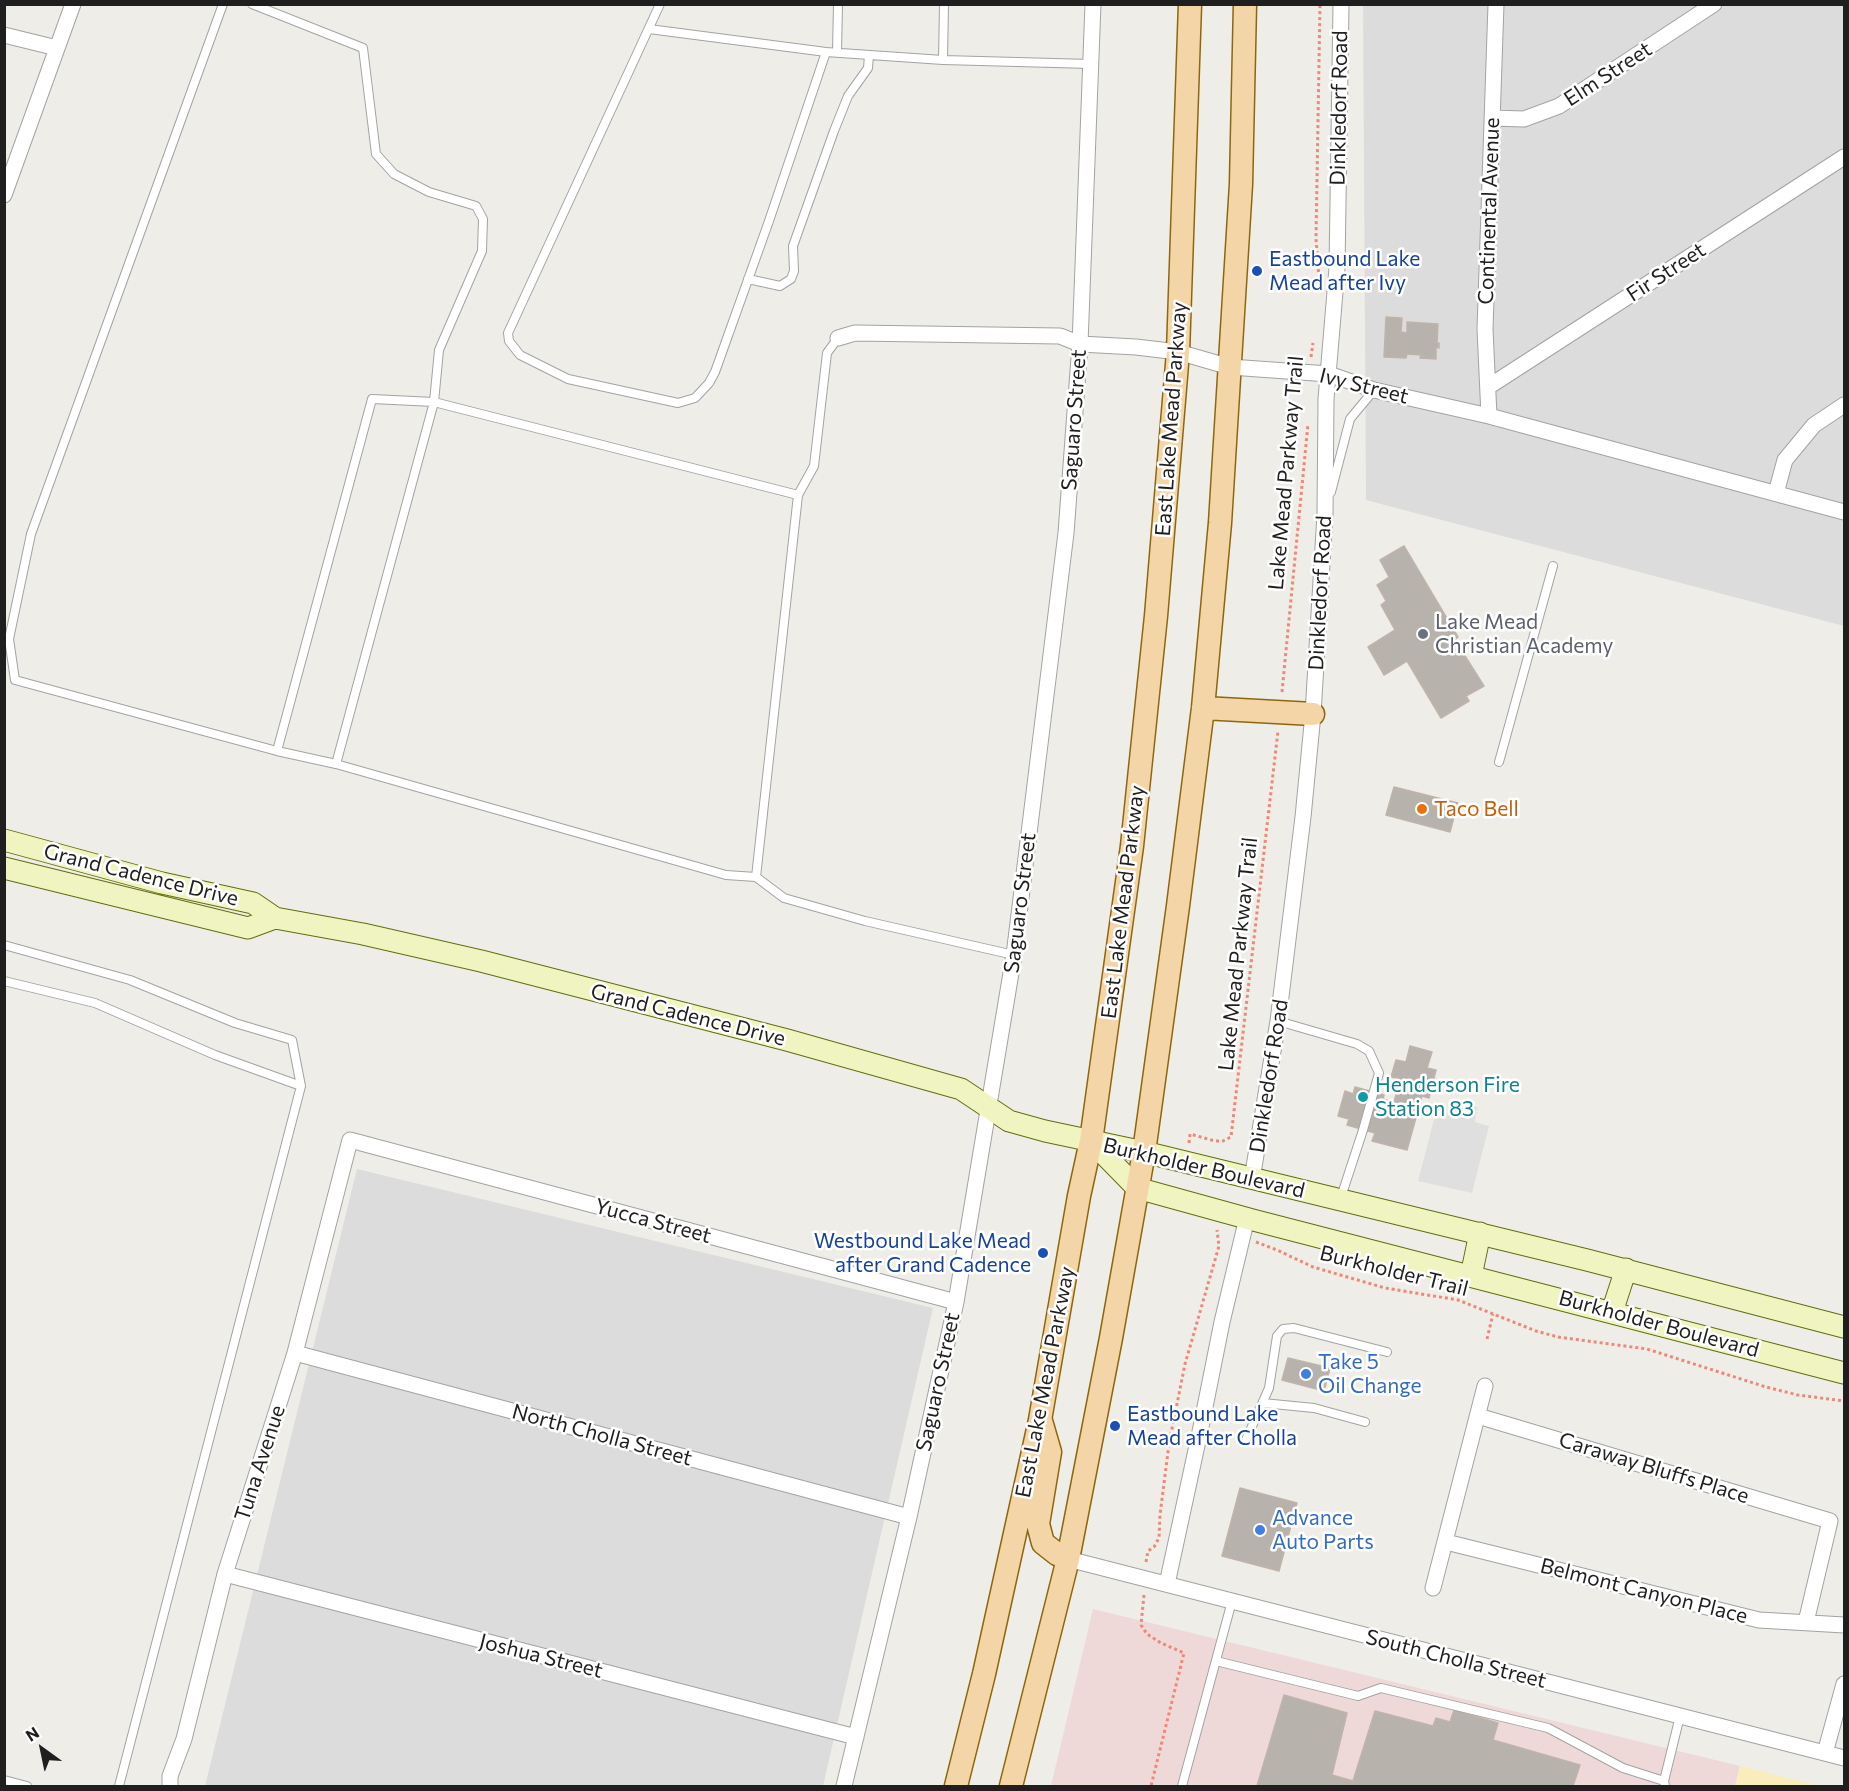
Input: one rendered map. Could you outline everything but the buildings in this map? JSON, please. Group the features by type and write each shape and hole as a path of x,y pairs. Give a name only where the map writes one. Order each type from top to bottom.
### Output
{"main road":[{"name":"East Lake Mead Parkway","path":"956,1786 984,1674 1040,1420 1079,1196 1091,1141 1132,846 1156,616 1178,352 1190,4"},
{"path":"1011,1786 1068,1559 1137,1188 1203,708 1220,523 1241,184 1245,6"},
{"path":"1203,708 1313,714"},
{"name":"Grand Cadence Drive","path":"4,840 162,883 253,903 274,918 363,934 481,961 787,1040 961,1089 1009,1121 1091,1141"},
{"name":"Grand Cadence Drive","path":"4,868 248,928 274,918"},
{"name":"Burkholder Boulevard","path":"1091,1141 1626,1269 1845,1327"},
{"name":"Burkholder Boulevard","path":"1091,1141 1137,1188 1244,1228 1471,1276 1845,1373"},
{"path":"1471,1276 1480,1233"},
{"path":"1612,1312 1626,1269"},
{"path":"1040,1420 1050,1452 1038,1524 1043,1543 1068,1559"}],"street":[{"path":"4,195 73,4"},
{"name":"Saguaro Street","path":"844,1786 909,1517 956,1302 1014,955 1066,533 1080,344 1093,4"},
{"name":"Dinkledorf Road","path":"1252,1179 1278,1021 1303,818 1313,714 1325,514 1326,399 1337,268 1341,4"},
{"name":"Continental Avenue","path":"1489,416 1485,329 1496,4"},
{"name":"Elm Street","path":"1492,118 1524,119 1559,106 1714,4"},
{"path":"4,35 57,48"},
{"name":"Fir Street","path":"1488,387 1845,157"},
{"name":"Ivy Street","path":"838,339 855,333 1060,336 1080,344 1178,352 1230,367 1329,374 1374,390 1489,416 1845,512"},
{"path":"1776,493 1785,460 1814,425 1845,405"},
{"name":"Yucca Street","path":"350,1140 956,1302"},
{"name":"Tuna Avenue","path":"170,1786 170,1776 184,1739 225,1574 295,1353 350,1140"},
{"path":"1167,1584 1244,1228"},
{"name":"North Cholla Street","path":"295,1353 909,1517"},
{"path":"1433,1588 1485,1386"},
{"name":"Caraway Bluffs Place","path":"1478,1416 1830,1521 1806,1622"},
{"name":"Belmont Canyon Place","path":"1446,1542 1759,1620 1845,1625"},
{"name":"South Cholla Street","path":"1068,1559 1845,1758"},
{"name":"Joshua Street","path":"225,1574 856,1737"},
{"path":"1825,1753 1845,1684"}],"lane":[{"path":"223,4 31,534 9,639 15,680 277,751 336,764 726,875 756,877 784,898 865,921 1014,955"},
{"path":"252,4 363,48 376,154 394,174 429,192 476,206 483,219 482,251 439,350 434,402 336,764"},
{"path":"660,4 508,333 509,341 514,349 525,359 568,379 669,402 686,402 695,398 709,383 748,279 826,52"},
{"path":"837,52 838,4"},
{"path":"943,60 944,4"},
{"path":"649,29 826,52 943,60 1090,64"},
{"path":"748,279 780,286 791,279 794,272 793,246 834,131 848,96 868,68 869,55"},
{"path":"756,877 798,495 814,466 827,353 838,339"},
{"path":"1325,514 1350,419 1374,390"},
{"path":"277,751 372,399 434,402 798,495"},
{"path":"1500,762 1553,566"},
{"path":"4,945 130,980 235,1023 292,1040 301,1086 119,1786"},
{"path":"4,981 95,1003 215,1055 301,1086"},
{"path":"1278,1021 1363,1047 1369,1051 1379,1073 1340,1200"},
{"path":"1245,1442 1269,1388 1277,1336 1283,1329 1294,1328 1387,1352"},
{"path":"1263,1403 1314,1408 1365,1422"},
{"path":"1182,1786 1232,1601"},
{"path":"1216,1661 1358,1696 1381,1688 1548,1728 1623,1768 1665,1784 1680,1716"},
{"path":"4,1780 27,1786"}],"path":[{"path":"1320,4 1316,239 1320,283"},
{"name":"Lake Mead Parkway Trail","path":"1311,373 1312,345 1317,338"},
{"name":"Lake Mead Parkway Trail","path":"1282,694 1308,422"},
{"name":"Lake Mead Parkway Trail","path":"1190,1134 1215,1141 1233,1138 1277,737"},
{"name":"Burkholder Trail","path":"1217,1230 1244,1228 1277,1250 1313,1268 1385,1288 1458,1300 1536,1331 1558,1337 1647,1349 1766,1387 1798,1395 1845,1401"},
{"path":"1488,1339 1493,1314"}],"shaded area":[{"path":"1363,5 1844,5 1844,626 1366,500"},
{"path":"1458,1102 1477,1107 1475,1122 1489,1126 1472,1193 1418,1181 1436,1112 1454,1115"},
{"path":"357,1169 933,1308 823,1786 205,1786"},
{"path":"1093,1609 1740,1766 1735,1786 1051,1786"}],"sand":[{"path":"1740,1766 1820,1786 1735,1786"}],"place":[{"name":"Eastbound Lake Mead after Ivy","path":"1257,271"},
{"name":"Lake Mead Christian Academy","path":"1423,634"},
{"name":"Taco Bell","path":"1422,809"},
{"name":"Henderson Fire Station 83","path":"1363,1097"},
{"name":"Westbound Lake Mead after Grand Cadence","path":"1043,1253"},
{"name":"Take 5 Oil Change","path":"1306,1374"},
{"name":"Eastbound Lake Mead after Cholla","path":"1115,1426"},
{"name":"Advance Auto Parts","path":"1260,1530"}]}
